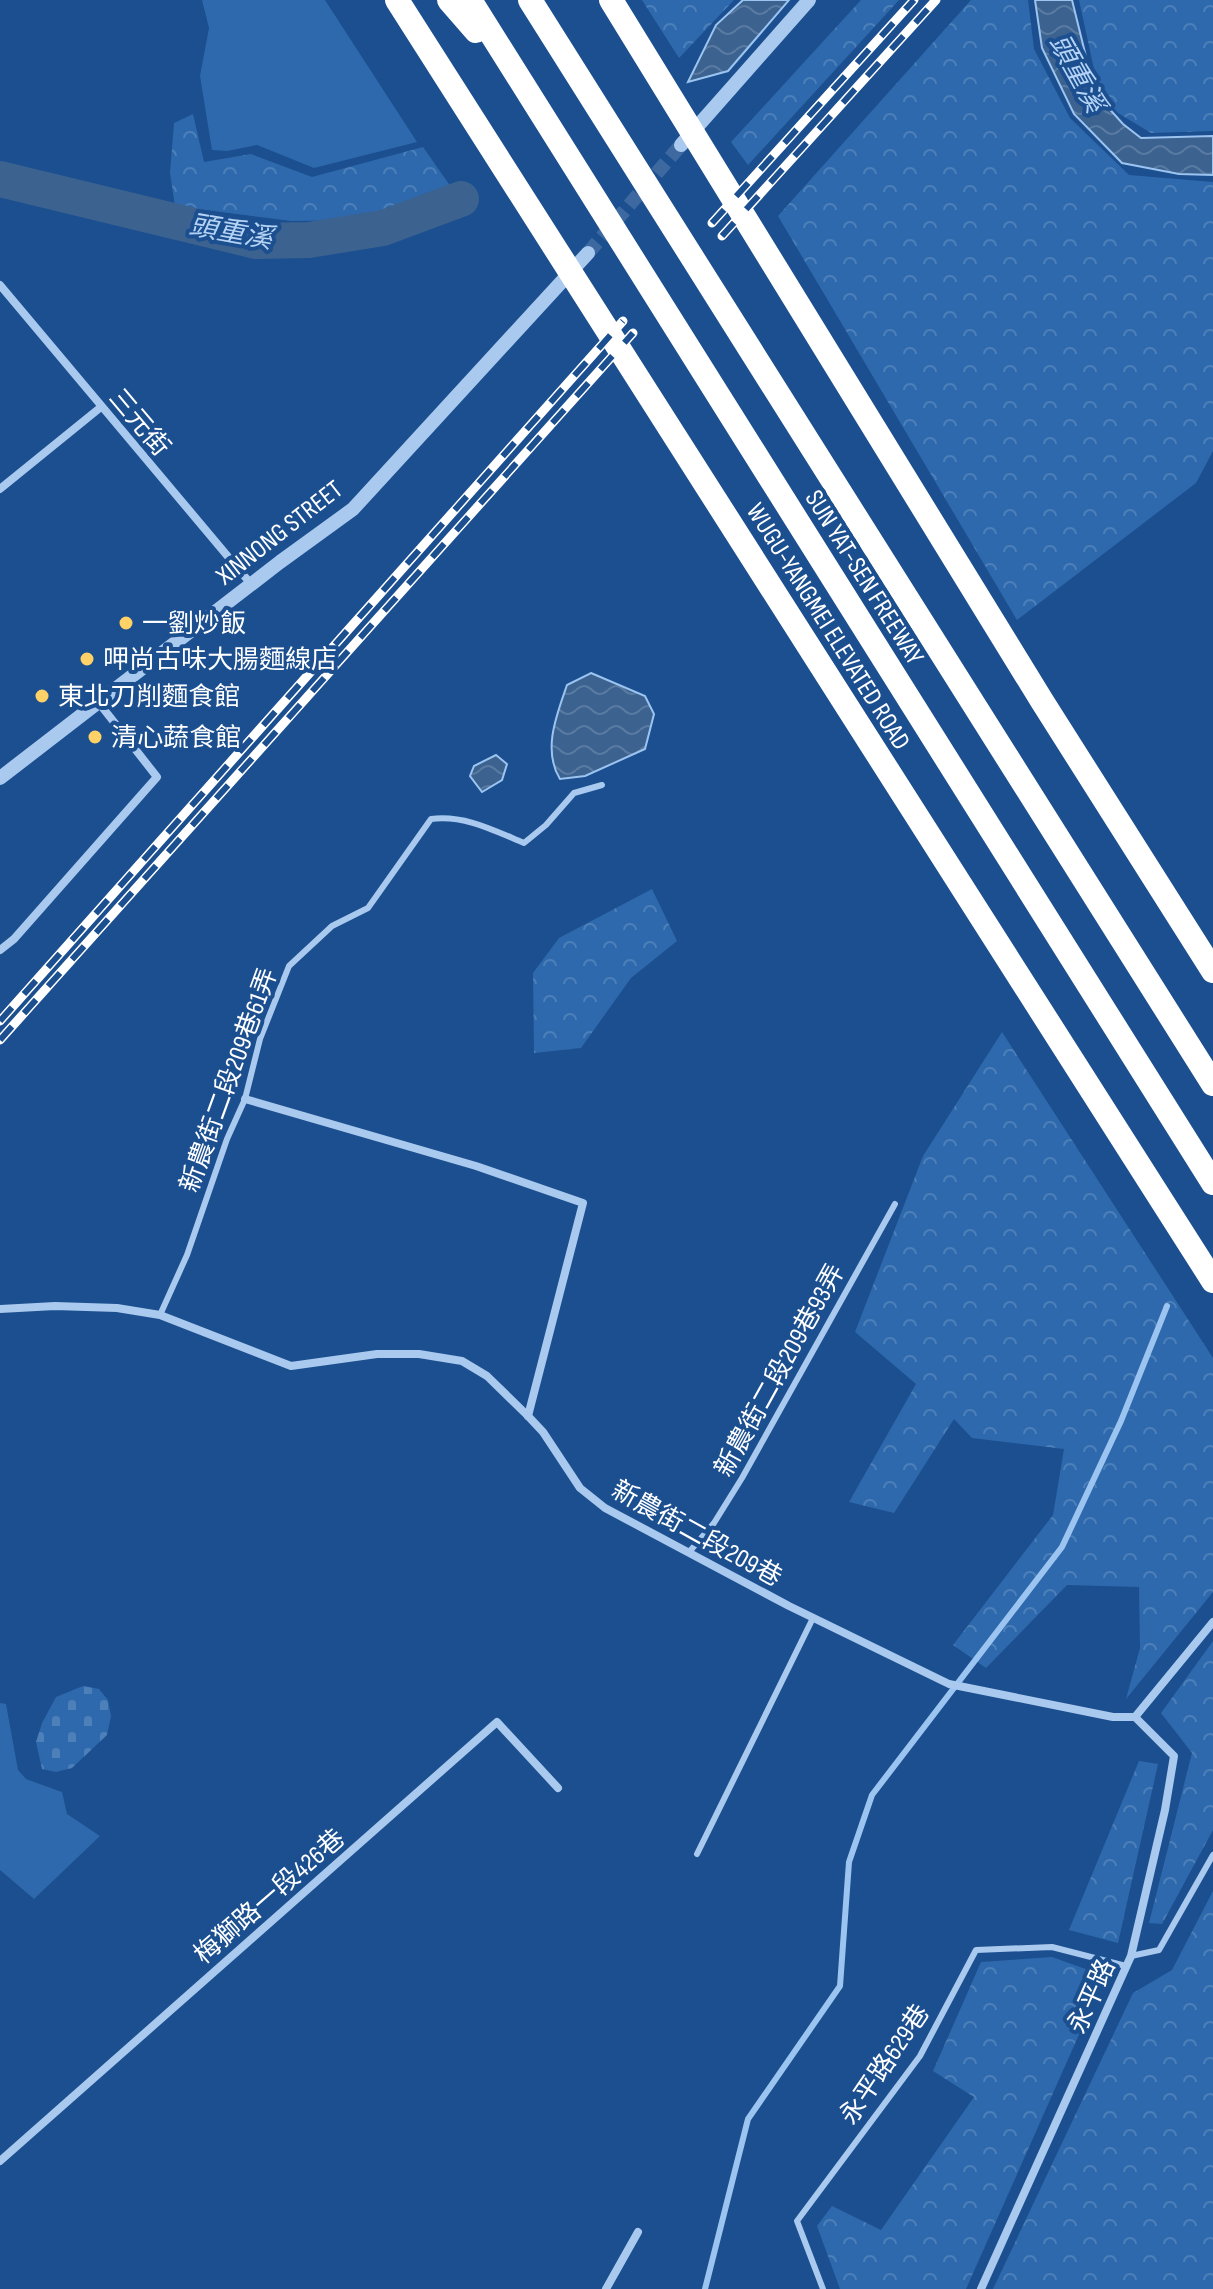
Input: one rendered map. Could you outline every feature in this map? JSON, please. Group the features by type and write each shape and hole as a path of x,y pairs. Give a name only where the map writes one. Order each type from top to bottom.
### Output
{"highway":[{"name":"WUGU-YANGMEI ELEVATED ROAD","path":"397,0 1213,1281"},
{"path":"449,0 518,77"},
{"name":"SUN YAT-SEN FREEWAY","path":"470,0 1213,1183"},
{"name":"SUN YAT-SEN FREEWAY","path":"530,0 1213,1084"},
{"path":"611,0 1042,701 1213,971"}],"street":[{"path":"681,145 809,0"},
{"name":"XINNONG STREET","path":"0,778 353,509 588,253"},
{"name":"三元街","path":"0,285 251,584"},
{"path":"0,489 101,407"},
{"path":"0,950 14,939 157,777 99,703"},
{"path":"245,1099 476,1166 583,1203 528,1416"},
{"name":"新農街二段209巷","path":"0,1309 55,1306 117,1308 160,1315 291,1366 377,1354 419,1354 462,1361 487,1376 528,1416 543,1432 580,1488 605,1508 813,1618 949,1684 1113,1717 1135,1717"},
{"path":"1135,1717 1213,1622"},
{"name":"永平路","path":"981,2289 1131,1956 1165,1810 1174,1756 1135,1717"},
{"name":"梅獅路一段426巷","path":"0,2161 497,1722 558,1788"},
{"path":"606,2289 638,2232"}],"lane":[{"name":"新農街二段209巷61弄","path":"160,1315 187,1255 227,1139 245,1099 260,1039 289,966 332,926 368,908 431,819 451,817 478,824 524,843 546,825 574,793 602,785"},
{"name":"新農街二段209巷93弄","path":"690,1551 714,1523 742,1478 895,1204"},
{"path":"697,1854 813,1618"},
{"path":"1131,1956 1159,1950 1213,1855"},
{"name":"永平路629巷","path":"823,2289 797,2221 920,2056 976,1950 1052,1947 1126,1966"}],"green space":[{"path":"202,0 325,0 417,142 314,168 257,145 227,151 212,150 200,76 209,28"},
{"path":"642,0 734,0 679,58"},
{"path":"861,0 899,0 748,165 731,142"},
{"path":"971,0 1028,0 1034,49 1070,118 1129,175 1213,182 1213,451 1196,483 1017,620 778,216"},
{"path":"1079,0 1213,0 1213,131 1151,133 1118,113 1099,92"},
{"path":"193,114 204,162 251,154 312,177 423,147 451,187 359,220 291,221 175,206 170,173 174,123"},
{"path":"652,889 677,941 631,978 581,1048 534,1053 533,973 559,938"},
{"path":"1002,1032 1213,1358 1213,1592 1126,1699 1140,1648 1139,1587 1067,1585 986,1668 953,1645 1053,1515 1064,1449 972,1438 954,1419 894,1513 849,1502 916,1384 855,1332 923,1156"},
{"path":"1213,1641 1213,1830 1162,1924 1149,1923 1192,1753 1161,1713"},
{"path":"83,1686 99,1689 108,1700 111,1716 107,1735 72,1768 56,1772 42,1769 36,1742 42,1723 56,1697"},
{"path":"0,1703 6,1704 18,1770 26,1779 62,1792 67,1814 100,1836 34,1899 0,1870"},
{"path":"1139,1761 1158,1764 1118,1943 1069,1930"},
{"path":"1213,1891 1213,2289 993,2289 1133,1993 1172,1970"},
{"path":"1052,1957 1105,1976 966,2289 840,2289 817,2226 832,2206 881,2230 974,2097 933,2071 981,1962"}],"water":[{"path":"743,0 789,0 728,71 688,82 716,25"},
{"path":"1035,0 1072,0 1095,93 1123,124 1141,138 1213,136 1213,175 1179,174 1122,163 1074,114 1042,48"},
{"path":"591,673 645,696 654,714 645,749 585,776 560,779 552,756 556,720 567,685"},
{"path":"496,755 507,764 502,780 482,792 470,776 474,766"}],"waterway":[{"name":"頭重溪","path":"0,179 256,241 309,240 383,228 461,199"},
{"path":"705,2289 748,2119 840,1986 849,1862 872,1795 1062,1547 1121,1421 1167,1306"}],"tunnel":[{"path":"588,253 681,145"}],"railway":[{"path":"712,223 914,0"},
{"path":"722,236 936,0"},
{"path":"0,1021 623,321"},
{"path":"0,1040 633,333"}],"place":[{"name":"一劉炒飯","path":"126,623"},
{"name":"呷尚古味大腸麵線店","path":"87,659"},
{"name":"東北刀削麵食館","path":"42,696"},
{"name":"清心蔬食館","path":"95,737"}]}
